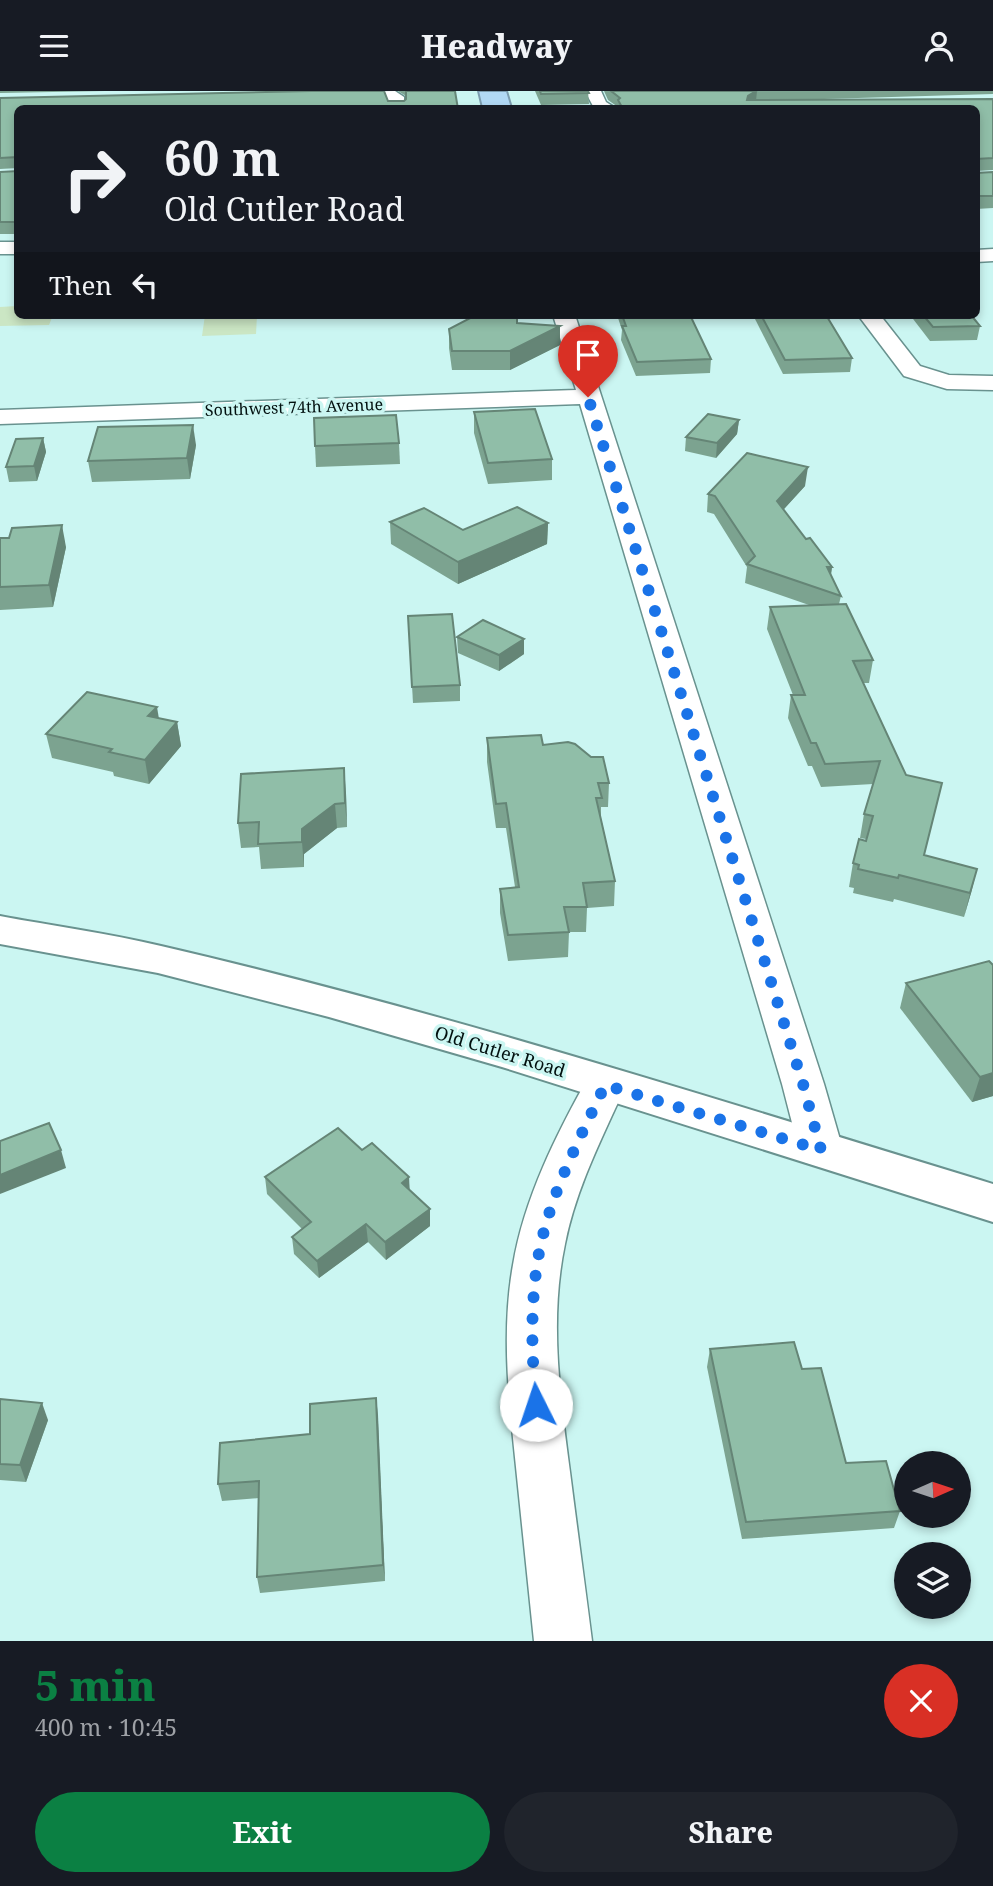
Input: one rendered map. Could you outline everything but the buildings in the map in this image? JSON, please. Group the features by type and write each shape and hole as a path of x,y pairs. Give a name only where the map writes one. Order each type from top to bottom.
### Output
{"main road":[{"name":"Old Cutler Road","path":"0,930 99,947 239,978 430,1030 993,1203"}],"street":[{"path":"326,93 386,93 396,97 396,105"},
{"path":"565,319 803,1084 821,1150"},
{"path":"872,319 904,364 920,375 952,383 993,383"},
{"name":"Southwest 74th Avenue","path":"0,417 588,397"},
{"path":"563,1641 536,1405 531,1341 533,1301 537,1264 548,1220 582,1132 605,1085"}],"green space":[{"path":"14,306 14,319 51,319 49,325 0,326 0,307"},
{"path":"204,319 257,319 256,334 202,336"}],"water":[{"path":"478,91 507,91 511,105 481,105"}],"route":[{"path":"536,1405 531,1321 540,1247 582,1132 605,1085 821,1150 803,1084 588,397"}]}
